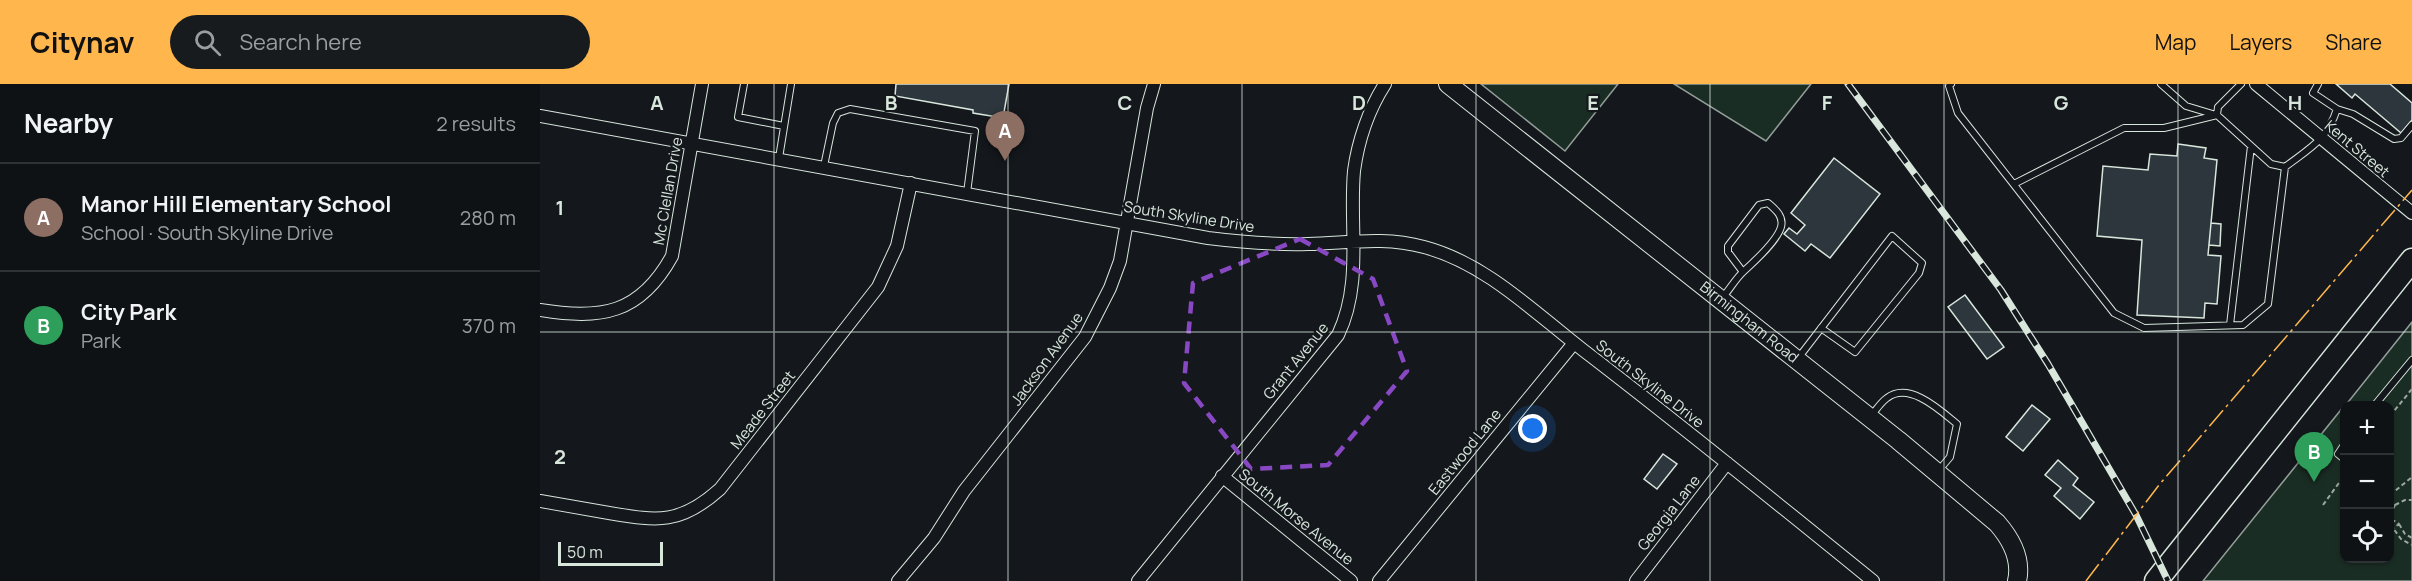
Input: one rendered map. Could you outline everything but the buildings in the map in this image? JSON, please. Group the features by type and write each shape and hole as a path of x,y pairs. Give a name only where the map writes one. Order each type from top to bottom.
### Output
{"highway":[{"path":"2156,581 2412,260"}],"street":[{"name":"Mc Clellan Drive","path":"540,310 573,315 608,312 624,305 652,285 664,271 672,256 702,84"},
{"name":"Jackson Avenue","path":"898,581 914,564 964,491 1085,337 1110,288 1120,261 1154,84"},
{"name":"Grant Avenue","path":"1138,581 1338,335 1351,301 1354,171 1359,147 1373,106 1385,84"},
{"name":"Birmingham Road","path":"1448,84 1870,418 1997,523 2014,548 2018,565 2017,581"},
{"name":"Kent Street","path":"2256,84 2412,213"},
{"name":"South Skyline Drive","path":"540,116 824,166 1208,238 1258,243 1309,244 1381,239 1404,242 1448,255 1469,264 1498,283 1873,581"},
{"name":"Meade Street","path":"540,501 648,520 678,516 705,502 720,489 878,287 897,246 911,183"},
{"name":"Eastwood Lane","path":"1379,581 1574,343"},
{"name":"Georgia Lane","path":"1636,581 1727,463"},
{"name":"South Morse Avenue","path":"1222,476 1351,581"}],"lane":[{"path":"744,84 738,117 784,126"},
{"path":"779,158 792,84"},
{"path":"1951,84 1949,86 1959,113 2114,313 2144,328 2243,325 2268,304 2285,167 2322,138 2331,127 2337,109"},
{"path":"2162,84 2186,106 2217,115 2271,164 2285,167"},
{"path":"2217,115 2218,107 2241,84"},
{"path":"2318,84 2313,93 2337,109 2353,114 2394,139 2401,138 2412,125"},
{"path":"824,166 833,123 838,113 850,109 975,131 967,193"},
{"path":"2014,184 2124,128 2164,128 2217,115"},
{"path":"2230,325 2251,146"},
{"path":"1721,300 1781,226 1778,211 1768,203 1759,205 1728,246 1728,252 1743,272"},
{"path":"1797,360 1821,328 1892,237 1922,263 1919,273 1855,352 1821,328"},
{"path":"2377,401 2412,360"},
{"path":"1870,418 1887,397 1901,392 1918,396 1943,412 1957,424 1950,457 1937,473"}],"path":[{"path":"2394,411 2412,389"},
{"path":"2394,493 2412,477"},
{"path":"2323,505 2340,482"},
{"path":"2412,500 2405,500 2395,505 2392,512 2393,520 2399,524 2405,534 2412,537"},
{"path":"2394,528 2399,524"},
{"path":"2394,531 2401,539 2412,545"}],"highlighted area":[{"path":"1300,239 1373,279 1407,371 1328,465 1251,469 1184,383 1193,283"}],"green space":[{"path":"1481,84 1618,84 1565,151"},
{"path":"1674,84 1811,84 1766,141"},
{"path":"2412,322 2412,581 2203,581 2340,411 2340,563 2394,563 2394,401 2349,401"}],"railway":[{"path":"1848,84 2001,290 2048,364 2136,515 2168,581"}],"power":[{"path":"2086,581 2159,485 2412,190"}],"place":[{"name":"Manor Hill Elementary School","path":"1005,161"},
{"name":"City Park","path":"2314,482"}]}
